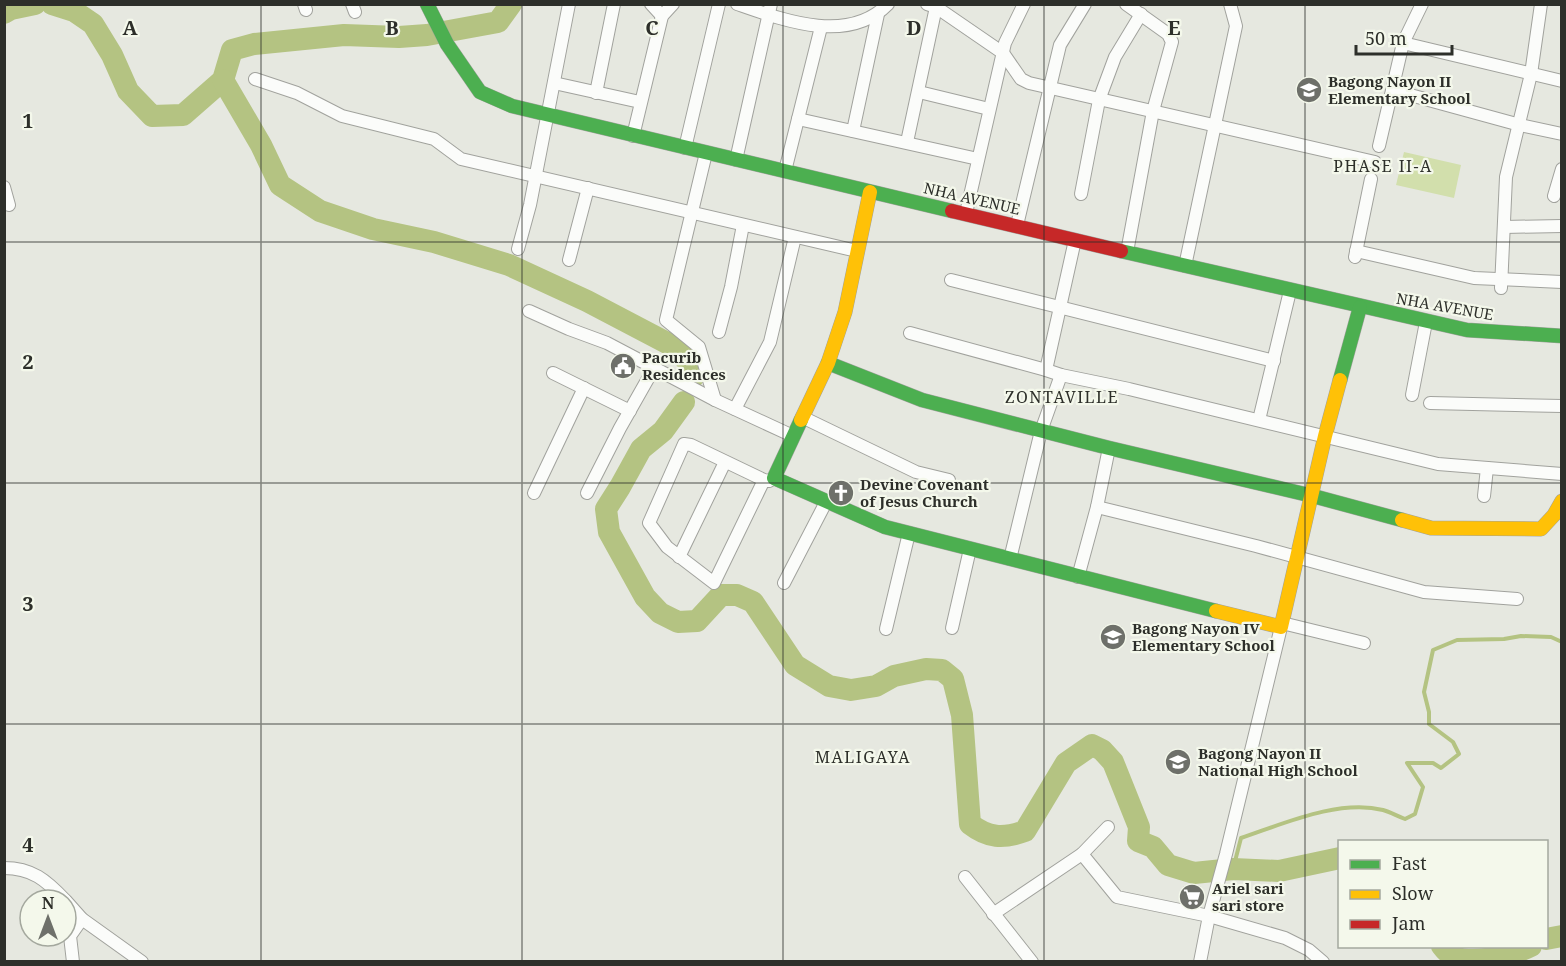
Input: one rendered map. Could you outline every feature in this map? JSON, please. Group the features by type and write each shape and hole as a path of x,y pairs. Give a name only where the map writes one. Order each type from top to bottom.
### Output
{"street":[{"path":"518,249 530,205 569,4"},
{"path":"596,93 614,4"},
{"path":"651,4 662,16"},
{"path":"633,136 662,16 673,4"},
{"path":"685,148 719,4"},
{"path":"737,4 770,10 821,27 852,24 878,14 888,4"},
{"path":"966,213 1005,43 1024,4"},
{"path":"1017,225 1060,45 1085,4"},
{"path":"1126,4 1168,34 1172,42 1153,111 1127,252"},
{"path":"1185,266 1236,26 1230,4"},
{"path":"1379,146 1403,43 1422,4"},
{"path":"1502,284 1506,177 1532,74 1541,4"},
{"path":"907,142 919,92 931,6 1002,54 1021,79 1029,83 1375,162"},
{"name":"NHA AVENUE","path":"429,8 447,44 480,92 512,106 1426,322 1467,330 1562,336"},
{"path":"736,160 770,10"},
{"path":"853,131 878,14"},
{"path":"1081,194 1100,100 1115,57 1141,14"},
{"path":"785,171 821,27"},
{"path":"1403,43 1562,81"},
{"path":"255,79 297,93 342,116 434,138 461,159 857,251"},
{"path":"554,83 640,102"},
{"path":"1392,90 1520,125 1562,134"},
{"path":"919,92 989,109"},
{"path":"798,119 978,159"},
{"path":"706,153 666,320 699,347 714,400"},
{"path":"1554,196 1562,169"},
{"path":"1371,179 1356,254 1502,284 1562,282"},
{"path":"4,187 9,205"},
{"path":"570,260 588,188"},
{"path":"870,192 845,312 828,363 793,436 769,479 714,583 667,547 649,522 683,445 688,444 725,462 769,479 826,502 885,527 1078,577 1364,643"},
{"path":"719,332 731,287 743,225"},
{"path":"1504,227 1562,226"},
{"path":"735,409 770,342 795,237"},
{"path":"1046,369 1075,240"},
{"path":"951,280 1274,361"},
{"path":"1259,420 1290,291"},
{"path":"1200,962 1209,916 1313,496 1325,436 1360,307"},
{"path":"529,311 607,343 714,400 793,436"},
{"path":"1412,395 1426,322"},
{"path":"910,333 1061,375 1129,389 1438,464 1562,474"},
{"path":"828,363 922,400 1109,448 1313,496 1431,528 1541,529 1554,515 1562,501"},
{"path":"587,493 654,368"},
{"path":"553,373 630,411"},
{"path":"1010,559 1041,431 1061,375"},
{"path":"534,493 585,388"},
{"path":"1430,403 1562,406"},
{"path":"802,417 916,472 949,480"},
{"path":"1078,577 1097,507 1109,448"},
{"path":"679,557 725,462"},
{"path":"1484,496 1487,468"},
{"path":"784,583 826,502"},
{"path":"1097,507 1256,546 1424,592 1518,599"},
{"path":"886,629 909,533"},
{"path":"952,628 970,549"},
{"path":"993,914 1082,854 1108,827"},
{"path":"1082,854 1116,897 1209,916 1285,938 1309,950 1323,962"},
{"path":"4,868 23,868 53,888"},
{"path":"965,877 1032,962"},
{"path":"78,915 142,962"},
{"path":"73,962 70,936 82,919"}],"green space":[{"path":"1404,152 1461,165 1454,198 1396,185"}],"waterway":[{"path":"4,13 11,9 35,4"},
{"path":"52,4 74,11 93,24 112,55 128,91 152,116 183,115 223,80 232,50 254,44 344,35 399,37 427,35 498,22 511,4"},
{"path":"223,80 261,145 280,185 320,211 373,229 434,242 509,265 587,301 669,344 687,360 693,377"},
{"path":"684,402 663,431 641,449 606,509 609,532 645,597 660,613 678,622 697,621 721,595 737,595 753,602 795,665 829,686 851,690 876,686 894,676 926,669 942,670 953,679 962,715 970,824 983,832 1003,836 1025,831 1066,763 1092,745 1102,750 1113,762 1139,827 1138,841 1153,847 1168,865 1194,873 1233,869 1279,871 1338,858"},
{"path":"1233,869 1241,838 1293,820 1329,810 1366,807 1383,810 1405,819 1415,814 1423,787 1407,763 1433,763 1441,768 1459,754 1453,742 1429,724 1429,712 1424,692 1433,650 1457,640 1504,639 1521,636 1551,637 1562,642"},
{"path":"1548,939 1562,936"},
{"path":"1444,948 1453,956 1471,960 1503,956 1526,948"}],"traffic: fast":[{"path":"427,4 447,44 480,92 512,106 952,211"},
{"path":"1121,251 1467,330 1562,336"},
{"path":"1340,380 1360,307"},
{"path":"828,363 922,400 1402,520"},
{"path":"801,420 774,478 885,527 1216,611"}],"traffic: slow":[{"path":"801,420 828,363 845,312 870,192"},
{"path":"1216,611 1281,627 1340,380"},
{"path":"1402,520 1431,528 1541,529 1554,515 1562,501"}],"traffic: jam":[{"path":"952,211 1121,251"}],"place":[{"name":"Bagong Nayon II Elementary School","path":"1309,90"},
{"name":"Pacurib Residences","path":"623,366"},
{"name":"Devine Covenant of Jesus Church","path":"841,493"},
{"name":"Bagong Nayon IV Elementary School","path":"1113,637"},
{"name":"Bagong Nayon II National High School","path":"1178,762"},
{"name":"Ariel sari sari store","path":"1192,897"}],"district":[{"name":"PHASE II-A","path":"1383,166"},
{"name":"ZONTAVILLE","path":"1062,397"},
{"name":"MALIGAYA","path":"863,757"}]}
